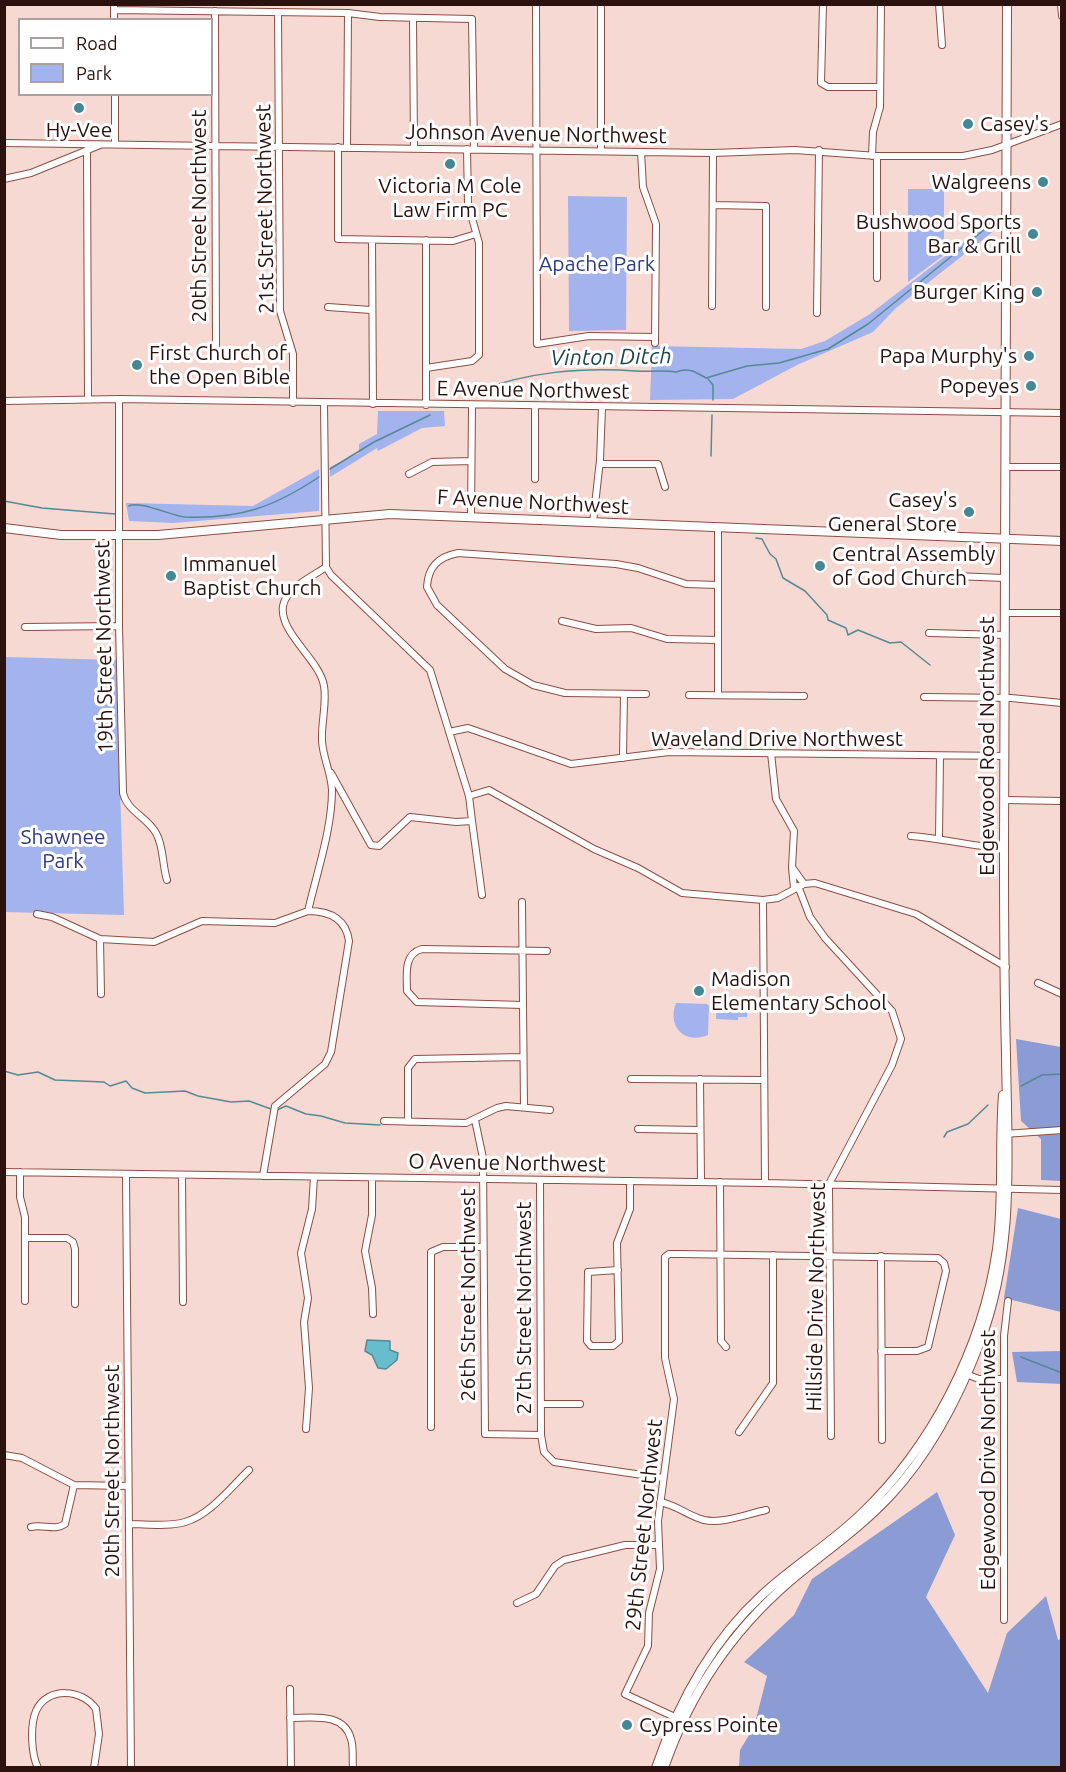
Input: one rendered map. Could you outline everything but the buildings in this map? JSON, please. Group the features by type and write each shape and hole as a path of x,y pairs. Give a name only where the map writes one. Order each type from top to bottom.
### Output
{"main road":[{"name":"Edgewood Road Northwest","path":"656,1767 678,1719 708,1673 748,1621 791,1580 866,1521 903,1480 937,1432 962,1373 989,1320 998,1286 1005,1250 1004,578 1007,4"},
{"name":"F Avenue Northwest","path":"4,528 52,534 120,537 196,533 323,518 390,514 718,529 1062,541"},
{"name":"Edgewood Road Northwest","path":"664,1767 678,1719"}],"street":[{"path":"536,4 537,344 589,336 655,340 656,224 643,187 641,152"},
{"path":"601,4 601,151"},
{"path":"823,4 821,83 828,87 880,87"},
{"path":"878,278 874,156 880,87 881,4"},
{"path":"939,4 942,45"},
{"path":"1061,4 1062,16"},
{"path":"114,7 215,11 247,8 278,12 472,19 474,149"},
{"name":"20th Street Northwest","path":"215,11 216,349"},
{"name":"21st Street Northwest","path":"278,12 280,311 293,354 293,403"},
{"path":"347,147 348,13"},
{"path":"413,18 414,149"},
{"path":"115,96 115,144"},
{"name":"Johnson Avenue Northwest","path":"4,143 713,153 819,150 874,156 963,156 1007,145 1062,124"},
{"path":"4,179 31,173 102,144"},
{"path":"338,147 338,239 464,240 476,234"},
{"path":"426,368 472,361 479,355 479,255 468,204 466,149"},
{"path":"87,150 88,399"},
{"path":"817,313 819,150"},
{"path":"712,306 713,153"},
{"path":"713,205 766,206 766,307"},
{"path":"372,240 373,404"},
{"path":"426,240 426,405"},
{"path":"328,307 372,310"},
{"name":"E Avenue Northwest","path":"4,401 119,399 324,404 1062,413"},
{"name":"19th Street Northwest","path":"119,399 119,626 123,793 127,803 155,832 162,850 166,880"},
{"path":"324,404 323,518 326,567 331,575 430,670 469,796 482,895"},
{"path":"471,517 472,405"},
{"path":"535,407 535,479"},
{"path":"593,523 600,464 602,408"},
{"path":"409,474 432,462 471,461"},
{"path":"600,464 658,464 665,487"},
{"path":"1005,467 1062,467"},
{"path":"718,529 718,695"},
{"path":"646,694 549,691 518,678 437,605 427,587 431,567 447,555 458,553 616,564 638,568 686,584 718,585"},
{"path":"326,567 293,590 285,598 283,609 290,629 325,687 322,743 324,760 368,844 375,846 410,817 449,822 472,821"},
{"path":"930,575 1004,578"},
{"path":"1005,613 1062,613"},
{"path":"562,621 596,629 631,628 667,639 718,640"},
{"path":"25,627 119,626"},
{"path":"928,633 1005,635"},
{"path":"623,758 624,694"},
{"path":"689,695 804,696"},
{"path":"924,698 1004,698 1062,703"},
{"name":"Waveland Drive Northwest","path":"449,732 468,728 571,764 669,752 1005,756"},
{"name":"Hillside Drive Northwest","path":"771,753 776,799 794,831 792,867 810,917 825,938 892,1011 901,1039 892,1065 829,1184 831,1436"},
{"path":"939,839 940,756"},
{"path":"308,911 331,803 331,773"},
{"path":"469,796 489,790 674,890 763,900 778,898 799,886 815,883 916,914 1006,967"},
{"path":"331,803 345,798"},
{"path":"1005,800 1062,801"},
{"path":"911,836 939,839 974,847 1004,848"},
{"path":"763,900 765,1183"},
{"path":"522,902 524,1107"},
{"path":"37,914 58,920 100,939 154,942 202,921 275,923 308,911 320,911 337,917 348,932 349,941 331,1052 325,1064 275,1106 263,1176"},
{"path":"100,939 101,994"},
{"path":"523,1005 417,1002 407,991 411,955 422,949 547,951"},
{"path":"1038,983 1062,994"},
{"path":"408,1122 409,1065 421,1058 523,1057"},
{"path":"700,1079 701,1182"},
{"path":"631,1080 764,1080"},
{"path":"384,1121 466,1123 497,1108 524,1107 550,1110"},
{"name":"26th Street Northwest","path":"475,1120 483,1158 485,1434 542,1435"},
{"path":"638,1129 700,1130"},
{"path":"1004,1134 1062,1130"},
{"name":"O Avenue Northwest","path":"4,1172 720,1182 1062,1190"},
{"path":"20,1172 25,1238 25,1300"},
{"name":"20th Street Northwest","path":"126,1174 131,1767"},
{"path":"182,1175 183,1302"},
{"path":"306,1429 309,1388 304,1322 308,1298 301,1253 312,1209 314,1177"},
{"path":"372,1178 372,1215 365,1251 372,1288 373,1314"},
{"name":"27th Street Northwest","path":"540,1180 542,1435"},
{"path":"618,1270 592,1270 587,1275 587,1341 591,1346 618,1344 618,1270 617,1243 630,1209 630,1181"},
{"path":"720,1182 722,1341 726,1347"},
{"path":"25,1238 67,1238 73,1242 75,1304"},
{"path":"431,1427 431,1252 442,1246 483,1247"},
{"name":"29th Street Northwest","path":"678,1719 625,1694 648,1646 649,1613 660,1569 660,1502 674,1398 665,1358 665,1257 669,1254 720,1254"},
{"path":"720,1254 934,1257 944,1263 946,1270 927,1347 917,1351 881,1351"},
{"path":"739,1432 773,1383 772,1255"},
{"path":"881,1256 882,1440"},
{"name":"Edgewood Drive Northwest","path":"1004,1620 1004,1329 1008,1301"},
{"path":"962,1373 979,1379 1004,1379"},
{"path":"541,1404 580,1404"},
{"path":"542,1435 546,1455 560,1464 663,1478"},
{"path":"4,1455 22,1458 74,1485 128,1486"},
{"path":"129,1524 177,1524 195,1519 249,1470"},
{"path":"31,1527 40,1525 57,1528 65,1524 74,1485"},
{"path":"660,1502 673,1505 695,1517 715,1521 766,1510"},
{"path":"517,1603 536,1594 555,1566 564,1560 625,1545 659,1545"},
{"path":"290,1689 291,1767"},
{"path":"38,1767 34,1751 34,1716 45,1700 64,1693 80,1695 96,1709 99,1734 94,1767"},
{"path":"290,1718 327,1718 340,1723 351,1739 353,1767"}],"green space":[{"path":"908,189 944,189 944,255 908,282"},
{"name":"Apache Park","path":"568,196 627,197 626,330 569,331"},
{"path":"996,217 995,230 896,308 873,332 797,365 733,399 650,400 652,346 801,349 825,341 870,314"},
{"path":"378,411 444,411 445,426 422,428 378,451 377,448 330,477 330,467 359,453 359,444 377,434"},
{"path":"319,469 319,511 173,523 129,521 126,503 253,506"},
{"name":"Shawnee Park","path":"5,657 116,660 124,915 5,912"},
{"path":"717,1002 748,1003 747,1017 738,1017 738,1020 716,1019"},
{"path":"676,1003 707,1004 709,1006 708,1035 692,1037 680,1031 674,1019"}],"shaded area":[{"path":"1016,1039 1061,1047 1061,1181 1041,1180 1041,1139 1021,1121"},
{"path":"1018,1208 1061,1219 1061,1312 1004,1298"},
{"path":"367,1340 390,1341 390,1350 398,1353 397,1360 386,1369 378,1368 372,1355 365,1351"},
{"path":"1061,1351 1061,1384 1017,1382 1012,1352"},
{"path":"937,1492 955,1535 926,1597 988,1693 1007,1633 1046,1596 1058,1640 1061,1639 1061,1767 739,1767 740,1750 754,1727 767,1676 744,1662 794,1615 812,1579"}],"waterway":[{"name":"Vinton Ditch","path":"476,391 516,379 555,372 595,370 676,372 689,370 706,378 747,366 779,363 828,349 868,324 990,225"},
{"path":"708,379 713,385 713,400"},
{"name":"Vinton Ditch","path":"330,469 374,442 430,415"},
{"path":"711,456 712,415"},
{"name":"Vinton Ditch","path":"129,506 140,505 185,517 223,516 272,503 319,477"},
{"name":"Vinton Ditch","path":"4,501 42,508 115,514"},
{"path":"756,538 762,539 770,554 776,559 783,578 805,591 827,615 828,620 846,628 848,635 858,630 890,643 901,642 930,665"},
{"path":"4,1071 18,1075 38,1072 55,1080 104,1082 110,1086 126,1081 132,1088 145,1093 185,1091 198,1096 231,1102 249,1101 271,1109"},
{"path":"1021,1086 1042,1075 1062,1074"},
{"path":"944,1137 947,1132 968,1124 988,1105"},
{"path":"277,1110 286,1106 306,1114 345,1123 380,1125"},
{"path":"1021,1357 1062,1373"}],"place":[{"name":"Hy-Vee","path":"79,108"},
{"name":"Casey's","path":"968,124"},
{"name":"Victoria M Cole Law Firm PC","path":"450,164"},
{"name":"Walgreens","path":"1043,182"},
{"name":"Bushwood Sports Bar & Grill","path":"1033,234"},
{"name":"Burger King","path":"1037,292"},
{"name":"Papa Murphy's","path":"1029,356"},
{"name":"First Church of the Open Bible","path":"137,365"},
{"name":"Popeyes","path":"1031,386"},
{"name":"Casey's General Store","path":"969,512"},
{"name":"Central Assembly of God Church","path":"820,566"},
{"name":"Immanuel Baptist Church","path":"171,576"},
{"name":"Madison Elementary School","path":"699,991"},
{"name":"Cypress Pointe","path":"627,1725"}]}
